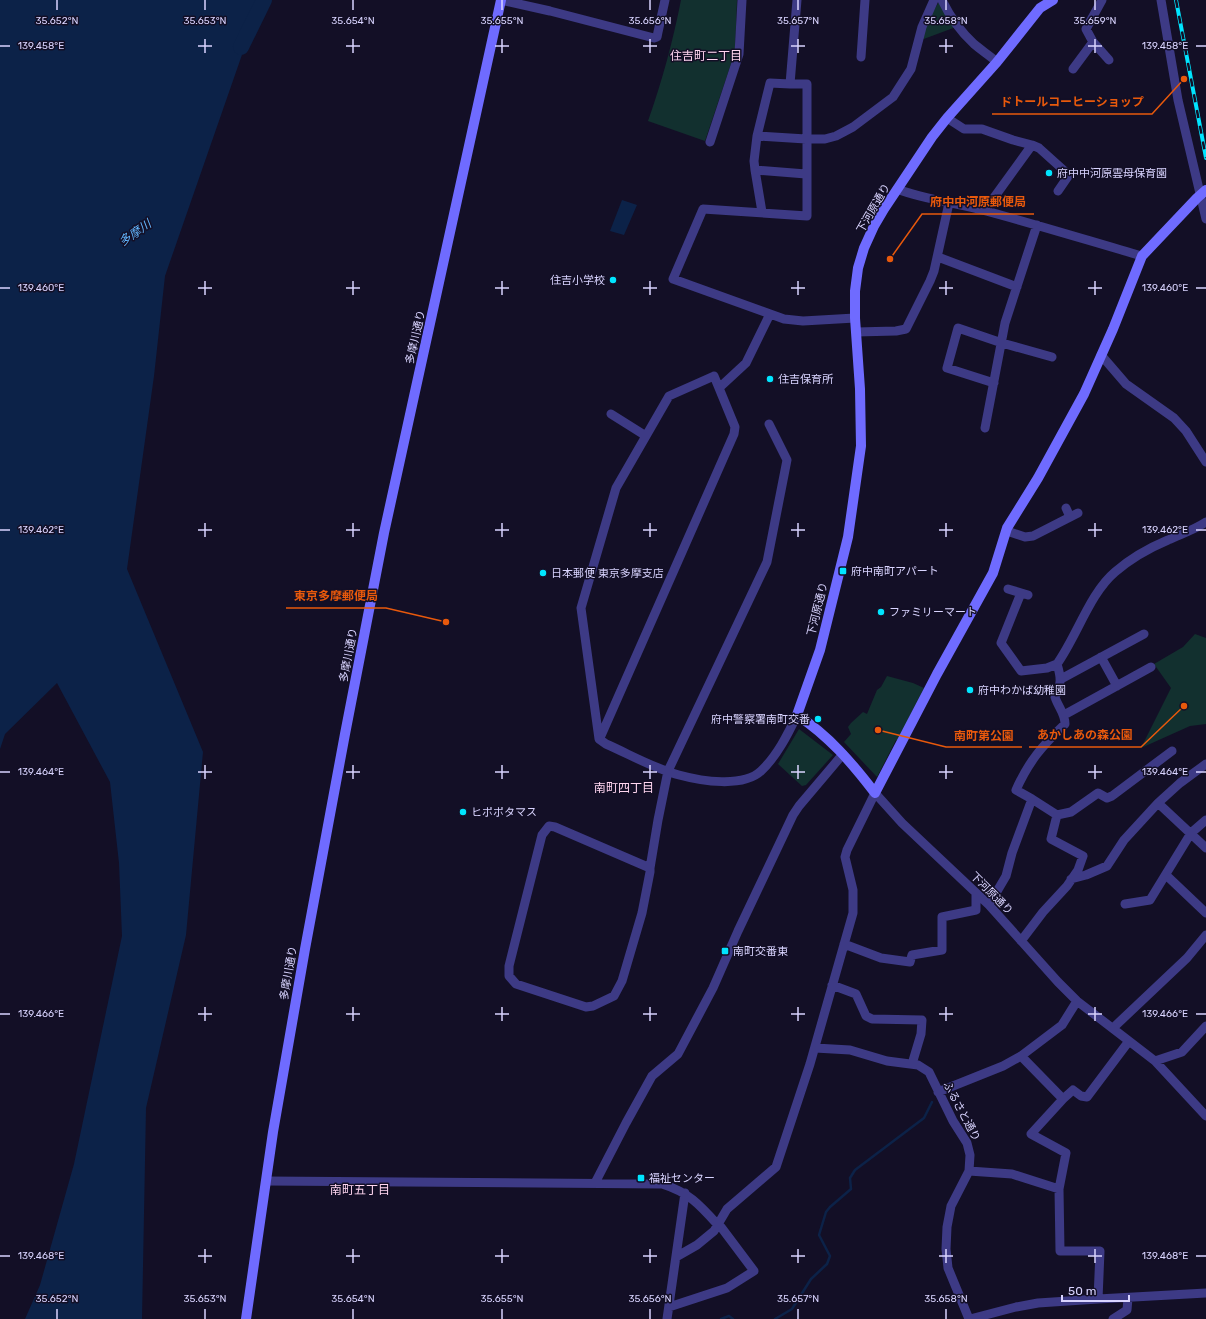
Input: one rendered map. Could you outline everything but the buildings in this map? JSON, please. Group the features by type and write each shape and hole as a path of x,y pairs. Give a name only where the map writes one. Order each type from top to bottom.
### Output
{"street":[{"path":"501,0 654,38 658,32 665,0"},
{"name":"多摩川通り","path":"246,1319 275,1117 306,941 384,533 501,0"},
{"path":"710,142 739,54 742,0"},
{"path":"790,84 797,0"},
{"path":"861,58 865,0"},
{"path":"757,136 806,139 825,139 836,136 853,127 893,97 910,69 922,27 934,0"},
{"path":"942,0 949,15 959,29 974,44 997,62"},
{"name":"下河原通り","path":"1053,0 1040,8 997,62 932,137 874,226 864,248 858,268 855,291 855,318 860,389 861,446 849,526 820,650 797,715 814,726 843,754 902,823 989,905 1058,982 1078,1001 1155,1061 1206,1116"},
{"path":"1102,0 1086,28 1093,42 1109,60"},
{"path":"1161,0 1178,100 1204,192 1206,219"},
{"path":"1073,69 1093,42"},
{"path":"762,212 754,161 757,136 770,83 807,84 807,216 702,209 673,279 784,319 804,321 855,318"},
{"path":"947,118 964,129 982,129 1039,148 1069,175 1058,191"},
{"path":"985,210 1032,145"},
{"path":"755,170 806,174"},
{"path":"897,189 949,203 985,210 1142,256"},
{"path":"676,1257 698,1245 714,1230 726,1209 776,1167 815,1048 853,913 853,890 845,857 847,850 937,674 993,573 1007,531 1084,394 1142,256 1204,192"},
{"path":"856,332 896,331 906,329 930,281 938,257 949,203"},
{"path":"985,428 1005,323 1037,225"},
{"path":"938,257 1017,286"},
{"path":"719,388 746,363 770,314"},
{"path":"994,383 947,368 958,328 1002,343 1052,357"},
{"path":"1101,355 1126,384 1174,418 1186,431 1206,462"},
{"path":"600,739 734,434 735,427 714,376 669,396 616,488 581,608 600,739 606,744 679,775 728,782 739,781 754,776 761,771 783,742 797,715"},
{"path":"611,414 646,436"},
{"path":"650,868 550,826 542,835 509,966 509,976 516,984 586,1007 593,1006 614,996 622,981 642,913 668,771 767,562 787,460 769,424"},
{"path":"1007,531 1025,538 1033,536 1074,515 1066,508"},
{"path":"1008,589 1025,594 1001,643 1021,672 1047,668 1057,664 1098,592 1114,572 1135,557 1166,541 1195,529 1206,522"},
{"path":"1062,679 1144,634"},
{"path":"1101,657 1117,686"},
{"path":"1057,664 1062,679 1060,689 1055,697 1064,715 1065,724 1047,741 1032,760 1016,790 1057,816"},
{"path":"1064,715 1152,667"},
{"path":"1057,816 1071,812 1098,793 1107,798 1112,796 1172,751"},
{"path":"595,1183 652,1076 678,1054 714,988 738,931 793,815 843,754"},
{"path":"1071,880 1106,866 1124,840 1158,803 1180,783 1206,764"},
{"path":"989,905 1006,876 1012,853 1032,799"},
{"path":"1158,803 1192,833 1206,848"},
{"path":"1021,941 1078,870 1082,856 1051,839 1057,816"},
{"path":"1125,904 1150,900 1192,833 1206,820"},
{"path":"1166,875 1206,913"},
{"path":"844,944 882,958 910,962 912,955 942,950 942,917 976,910 976,893"},
{"path":"1113,1028 1187,958 1206,935"},
{"path":"832,985 856,994 866,1016 872,1018 922,1020 921,1034 912,1064"},
{"path":"938,1092 1003,1066 1021,1056 1062,1025 1078,1001"},
{"path":"1155,1061 1182,1052 1206,1026"},
{"path":"1098,1299 1100,1251 1060,1251 1059,1189 1066,1153 1031,1134 1073,1090 1081,1096 1086,1097 1129,1041"},
{"name":"ふるさと通り","path":"815,1048 850,1050 869,1057 887,1061 918,1065 929,1072 953,1121 967,1143 970,1155 969,1171 951,1206 947,1228 946,1248 948,1268 970,1319"},
{"path":"1021,1056 1063,1099"},
{"path":"969,1171 1012,1174 1059,1189"},
{"path":"266,1181 662,1184 685,1193 694,1199 717,1224 721,1226 754,1271 726,1288 669,1307"},
{"path":"667,1319 685,1193"},
{"path":"970,1319 1038,1303 1206,1293"},
{"path":"1113,1319 1127,1310 1128,1298"}],"green space":[{"path":"681,0 737,0 735,52 705,141 648,121 667,61"},
{"path":"940,0 956,27 921,40 924,27"},
{"path":"1195,634 1206,638 1206,724 1190,726 1141,748 1171,688 1154,664 1183,647"},
{"path":"887,676 913,683 924,688 908,719 910,723 904,741 896,740 877,777 844,742 851,734 848,727 863,712 867,714 877,690 881,687"},
{"path":"799,729 833,755 806,785 802,786 778,764"}],"water":[{"path":"0,0 261,0 165,276 154,376 127,569 203,752 186,935 146,1108 142,1319 25,1319 40,1285 74,1164 122,936 119,863 110,782 57,683 5,734 0,749"},
{"path":"622,200 637,205 624,235 610,231"}],"waterway":[{"name":"多摩川","path":"241,47 264,0"},
{"path":"775,1319 792,1309 811,1279 827,1264 830,1256 819,1235 826,1212 851,1189 850,1178 855,1170 924,1118 932,1102"},
{"path":"721,1319 729,1316 733,1319"}],"railway":[{"path":"1176,0 1206,158"}],"place":[{"name":"ドトールコーヒーショップ","path":"1184,79"},
{"name":"府中中河原雲母保育園","path":"1049,173"},
{"name":"府中中河原郵便局","path":"890,259"},
{"name":"住吉小学校","path":"613,280"},
{"name":"住吉保育所","path":"770,379"},
{"name":"府中南町アパート","path":"843,571"},
{"name":"日本郵便 東京多摩支店","path":"543,573"},
{"name":"ファミリーマート","path":"881,612"},
{"name":"東京多摩郵便局","path":"446,622"},
{"name":"府中わかば幼稚園","path":"970,690"},
{"name":"あかしあの森公園","path":"1184,706"},
{"name":"府中警察署南町交番","path":"818,719"},
{"name":"南町第公園","path":"878,730"},
{"name":"ヒポポタマス","path":"463,812"},
{"name":"南町交番東","path":"725,951"},
{"name":"福祉センター","path":"641,1178"}],"district":[{"name":"住吉町二丁目","path":"706,56"},
{"name":"南町四丁目","path":"624,788"},
{"name":"南町五丁目","path":"360,1190"}]}
